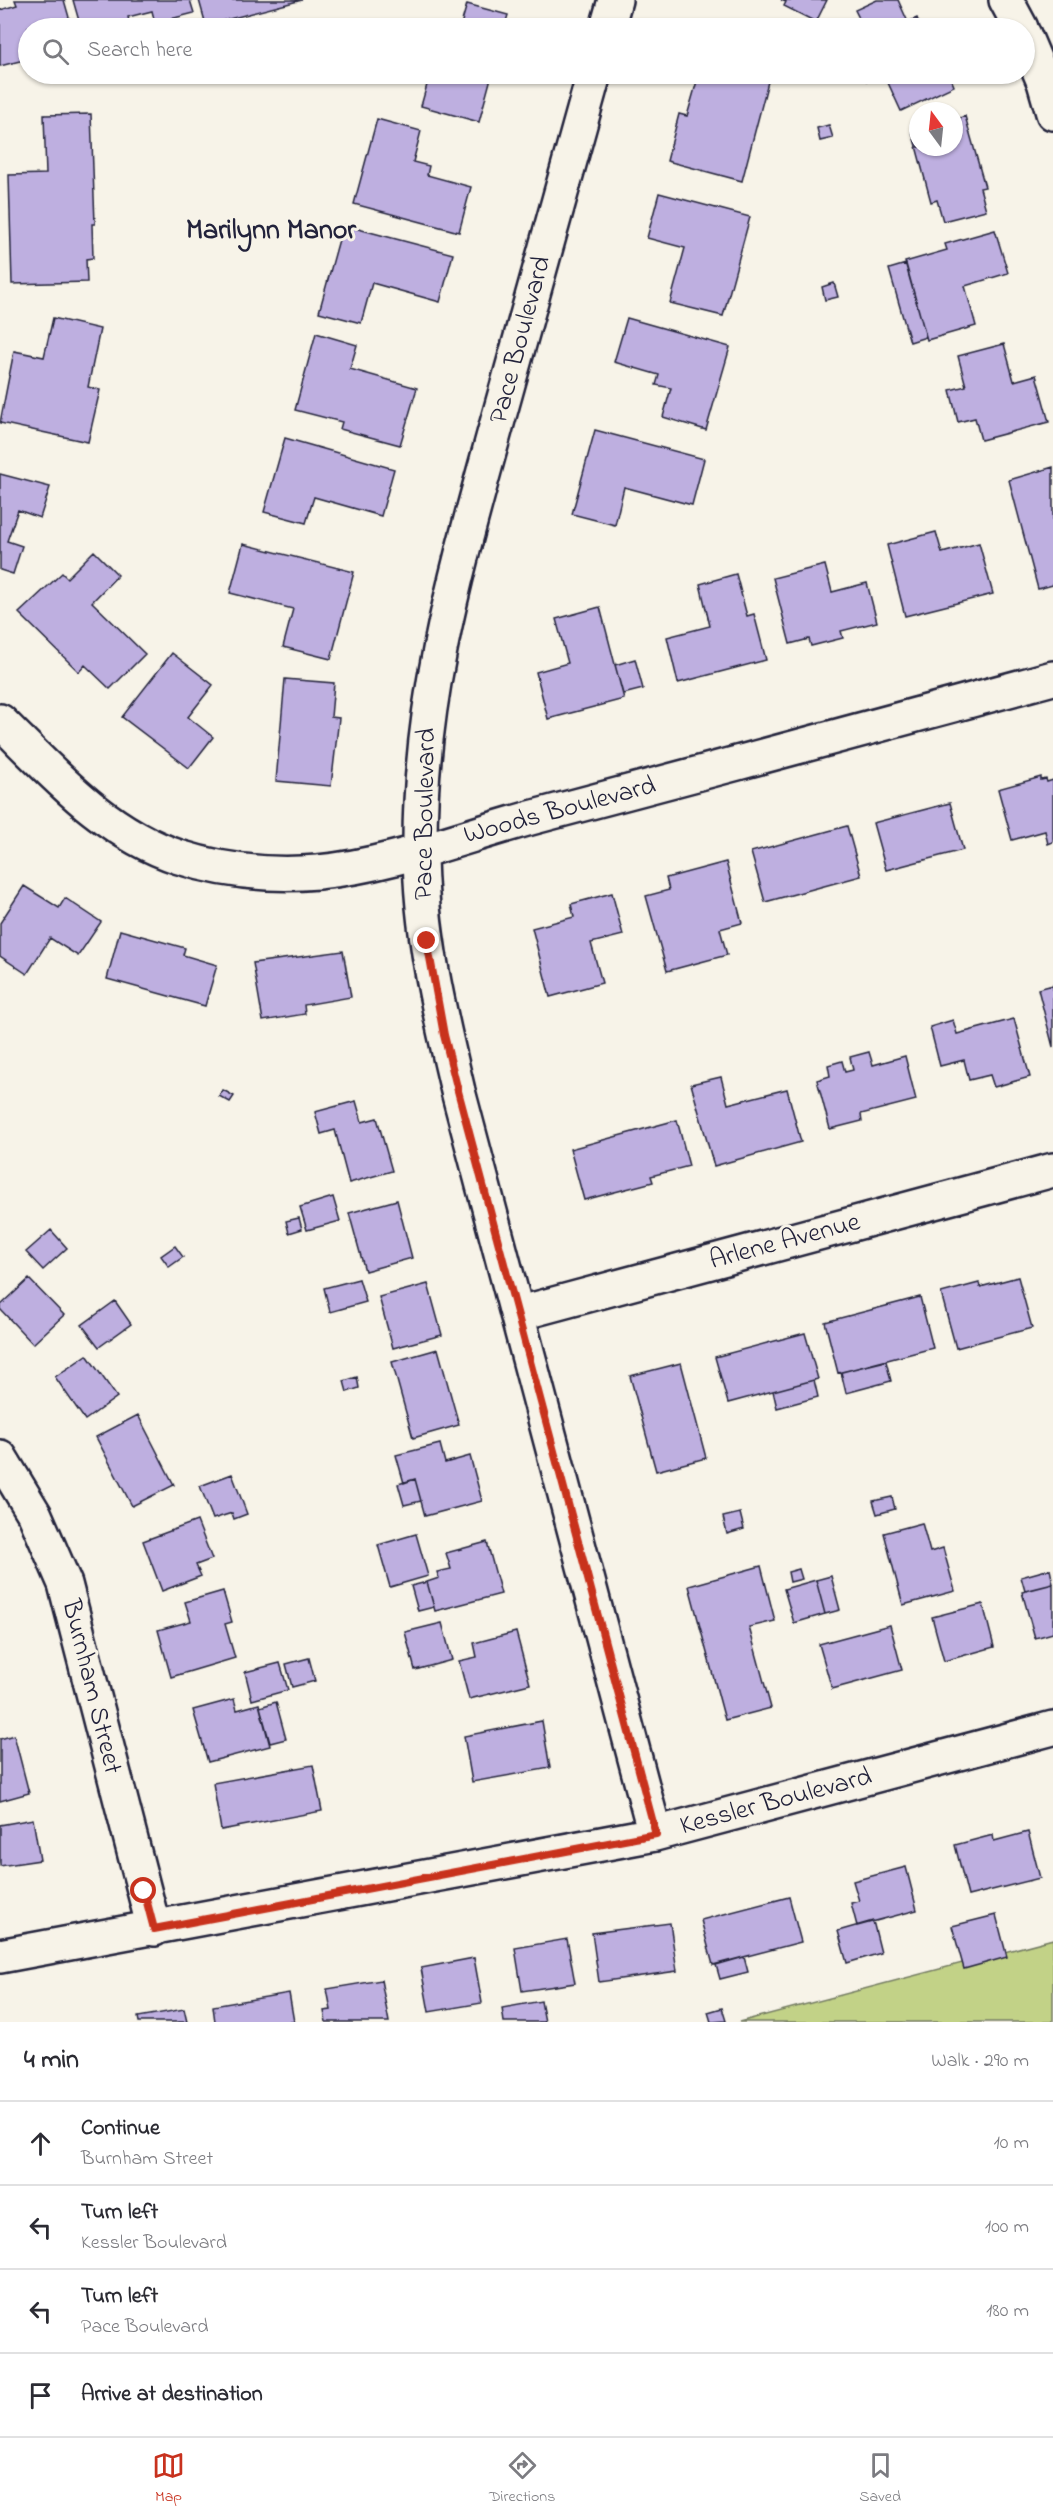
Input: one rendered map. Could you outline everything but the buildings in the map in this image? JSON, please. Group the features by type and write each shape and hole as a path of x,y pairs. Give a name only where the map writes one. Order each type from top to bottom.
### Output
{"street":[{"path":"610,18 615,0"},
{"path":"1006,0 1016,18"},
{"path":"1035,61 1053,113"},
{"name":"Pace Boulevard","path":"591,84 458,565 439,648 422,761 421,891 427,941 444,1035 656,1834"},
{"name":"Woods Boulevard","path":"0,721 80,800 126,832 177,856 230,870 274,874 330,870 420,850 525,819 1053,678"},
{"name":"Arlene Avenue","path":"517,1314 1053,1170"},
{"name":"Burnham Street","path":"0,1457 35,1515 65,1584 154,1929"},
{"name":"Kessler Boulevard","path":"0,1956 656,1834 1053,1728"}],"green space":[{"path":"1053,1939 1053,2022 739,2022"}],"district":[{"name":"Marilynn Manor","path":"271,231"}],"route":[{"path":"144,1891 154,1929 656,1834 458,1091 444,1035 427,941"}]}
